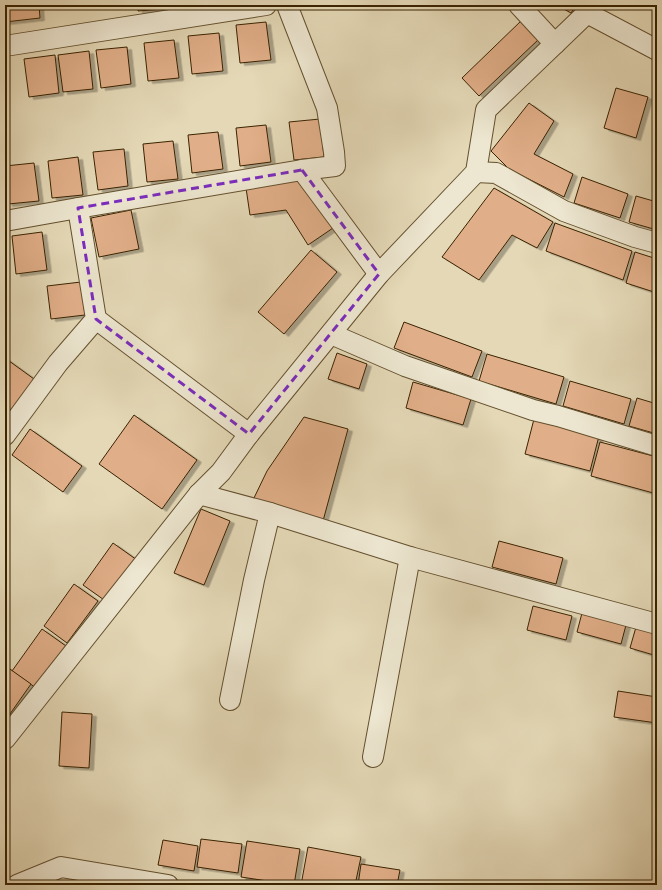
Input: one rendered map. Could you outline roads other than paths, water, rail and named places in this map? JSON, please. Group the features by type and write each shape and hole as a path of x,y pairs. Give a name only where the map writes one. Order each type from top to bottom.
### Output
{"street":[{"path":"5,46 215,9 266,5"},
{"path":"5,221 302,170 335,166 327,108 287,5"},
{"path":"519,5 555,44"},
{"path":"5,739 199,494 221,472 249,434 379,274 476,172 486,110 590,9 657,50"},
{"path":"302,170 379,274"},
{"path":"476,172 496,173 564,212 657,244"},
{"path":"78,208 96,319 249,434"},
{"path":"5,435 58,363 96,319"},
{"path":"331,334 405,366 518,405 657,446"},
{"path":"199,494 270,513 410,557 657,624"},
{"path":"230,700 254,580 270,513"},
{"path":"373,758 410,557"},
{"path":"16,885 61,867 168,885"}]}
